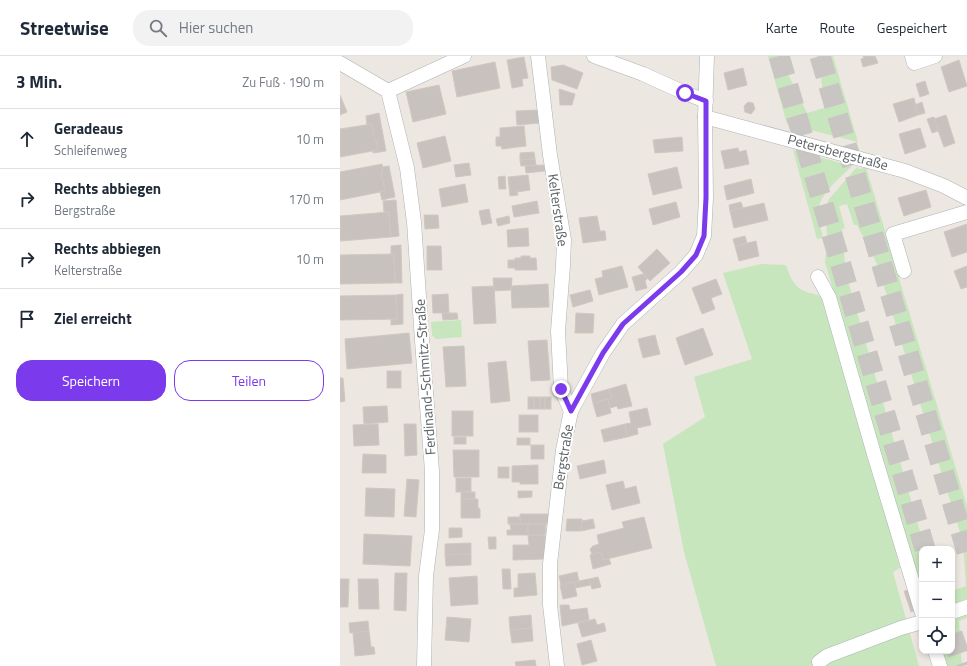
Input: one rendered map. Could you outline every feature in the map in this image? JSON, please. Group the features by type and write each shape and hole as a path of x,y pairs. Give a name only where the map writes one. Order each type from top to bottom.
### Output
{"street":[{"path":"345,61 388,91 464,56"},
{"name":"Kelterstraße","path":"538,56 550,155 564,240 558,331 561,389 571,411"},
{"path":"594,56 643,74 706,101"},
{"name":"Bergstraße","path":"557,666 550,605 550,564 563,450 571,411 603,353 623,324 681,272 696,255 704,236 706,198 706,56"},
{"path":"912,56 914,63 935,56"},
{"name":"Ferdinand-Schmitz-Straße","path":"388,91 406,168 414,222 432,471 432,530 426,576 424,666"},
{"name":"Petersbergstraße","path":"705,117 905,170 944,186 967,198"},
{"path":"904,271 893,234 967,212"},
{"path":"818,277 829,297 919,604"},
{"path":"955,611 967,607"},
{"path":"819,662 827,656 901,628 919,623"},
{"path":"936,654 940,666"}],"green space":[{"path":"768,56 783,56 788,74 807,113 824,108 820,66 817,56 833,56 858,142 787,124"},
{"path":"793,150 852,166 832,185 821,202 818,215 823,238 817,239"},
{"path":"857,167 860,169 866,167 967,506 967,603 955,607 955,590 966,586 963,542 877,264 857,225 854,225 847,204 839,206 845,228 842,229 846,274 924,546 919,546 919,583 825,262 827,241 825,208 829,199"},
{"path":"761,264 786,265 791,278 799,288 823,298 847,372 900,568 893,572 919,666 716,666 684,552 663,444 705,417 694,377 752,359 723,273"},
{"path":"461,320 462,337 436,339 432,335 431,322"},
{"path":"967,612 967,618 959,621 962,666 945,666 941,654 955,654 955,616"}],"building":[{"path":"863,56 875,56 878,63 863,67 861,59 864,58"},
{"path":"524,57 528,78 522,79 523,86 512,88 507,60"},
{"path":"959,60 967,86 949,92 941,67"},
{"path":"495,62 500,88 457,97 452,71"},
{"path":"563,65 583,73 577,89 552,80 551,67"},
{"path":"743,68 747,85 728,90 724,73"},
{"path":"925,81 929,94 920,97 916,84"},
{"path":"439,85 446,114 413,122 406,92"},
{"path":"559,89 575,94 572,105 560,105"},
{"path":"340,95 347,112 340,115"},
{"path":"914,98 918,115 899,122 893,104"},
{"path":"748,102 753,103 755,109 751,114 745,112 744,106"},
{"path":"922,102 925,113 918,115 915,105"},
{"path":"539,110 540,123 517,125 516,111"},
{"path":"379,113 386,151 373,153 373,151 378,150 377,141 375,141 372,124 367,125 366,116"},
{"path":"946,115 955,143 944,147 934,119"},
{"path":"934,117 938,131 932,133 927,119"},
{"path":"372,124 378,150 340,157 340,129"},
{"path":"524,126 526,146 502,149 501,146 496,146 496,137 500,137 500,128"},
{"path":"920,128 926,147 905,154 899,134"},
{"path":"445,136 451,161 423,168 417,143"},
{"path":"682,137 683,151 655,153 653,140"},
{"path":"738,148 739,152 746,150 749,164 725,169 721,151"},
{"path":"534,152 535,159 520,160 520,153"},
{"path":"535,159 536,165 521,166 520,160"},
{"path":"469,163 471,175 456,177 454,165"},
{"path":"382,164 383,172 381,173 385,191 340,200 340,172"},
{"path":"544,165 545,171 526,173 525,166"},
{"path":"389,166 395,197 382,200 380,192 385,191 381,173 383,172 382,167"},
{"path":"677,167 682,188 653,195 648,174"},
{"path":"528,175 530,190 517,192 518,195 510,196 508,177"},
{"path":"505,176 506,189 499,189 498,177"},
{"path":"751,179 754,193 727,200 724,186"},
{"path":"465,184 468,202 442,207 439,189"},
{"path":"926,190 931,207 904,216 898,198"},
{"path":"396,200 399,236 391,237 389,212 384,212 383,201"},
{"path":"537,201 539,213 514,217 512,206"},
{"path":"676,202 680,217 653,225 649,209"},
{"path":"741,202 743,208 730,211 729,205"},
{"path":"764,203 768,220 734,228 730,211"},
{"path":"489,209 492,223 482,225 479,211"},
{"path":"389,212 391,237 340,241 340,216"},
{"path":"424,215 438,215 439,228 425,229"},
{"path":"509,216 510,223 498,226 496,219"},
{"path":"597,216 600,231 605,231 606,240 583,243 579,218"},
{"path":"967,224 967,252 952,257 944,232"},
{"path":"528,228 529,246 508,247 507,230"},
{"path":"745,236 747,243 735,246 733,239"},
{"path":"756,241 759,256 739,261 735,246"},
{"path":"401,245 402,283 395,283 394,254 391,254 391,246"},
{"path":"427,246 441,246 442,270 427,270"},
{"path":"657,249 670,263 650,281 638,267"},
{"path":"394,254 395,283 340,284 340,255"},
{"path":"521,256 536,258 537,270 515,270 515,268 508,268 508,260 515,260 515,258 521,258"},
{"path":"622,266 628,287 599,295 595,279 603,277 602,271"},
{"path":"967,266 967,287 961,289 954,271"},
{"path":"643,274 648,278 645,281 647,288 636,291 632,277"},
{"path":"493,278 512,278 511,290 494,291"},
{"path":"716,279 722,294 711,298 715,309 702,314 692,288"},
{"path":"548,284 549,307 512,308 511,286"},
{"path":"494,286 496,323 474,324 472,287"},
{"path":"590,290 593,301 573,307 570,295"},
{"path":"403,294 403,324 391,325 391,319 397,319 396,295"},
{"path":"448,294 449,313 433,313 432,295"},
{"path":"396,295 397,319 340,320 340,296"},
{"path":"442,313 457,313 458,319 443,320"},
{"path":"576,313 594,314 593,333 575,333"},
{"path":"703,328 713,355 685,365 676,338"},
{"path":"409,333 412,363 347,369 345,339"},
{"path":"655,335 660,354 643,358 638,339"},
{"path":"547,340 550,380 531,381 528,341"},
{"path":"464,346 466,386 446,387 443,347"},
{"path":"506,361 510,401 491,403 488,363"},
{"path":"387,371 401,371 401,388 387,388"},
{"path":"340,378 343,378 345,401 340,402"},
{"path":"626,384 632,406 618,409 617,406 610,408 608,399 612,398 609,389"},
{"path":"609,389 612,398 593,403 591,394"},
{"path":"528,397 534,397 534,409 528,409"},
{"path":"534,397 540,397 540,409 534,409"},
{"path":"540,397 545,397 545,409 540,409"},
{"path":"545,397 551,397 551,409 545,409"},
{"path":"608,399 611,413 597,417 593,403"},
{"path":"387,406 388,422 364,424 363,407"},
{"path":"647,408 651,425 637,428 638,434 627,437 625,424 631,423 629,412"},
{"path":"452,411 473,411 473,436 452,436"},
{"path":"519,415 538,415 538,432 519,432"},
{"path":"378,424 379,445 354,446 353,425"},
{"path":"404,424 416,424 417,455 405,456"},
{"path":"625,424 627,437 604,442 601,430"},
{"path":"454,437 466,437 466,444 454,444"},
{"path":"517,438 530,438 530,445 517,445"},
{"path":"531,445 544,445 544,459 531,459"},
{"path":"453,450 479,450 479,477 454,477"},
{"path":"363,454 386,455 386,473 362,473"},
{"path":"604,460 606,473 580,479 577,466"},
{"path":"538,465 538,484 520,484 520,482 512,482 512,466"},
{"path":"498,467 509,467 509,478 498,478"},
{"path":"456,478 471,478 471,492 456,492"},
{"path":"407,479 419,480 416,517 404,516"},
{"path":"623,481 625,489 636,486 640,503 612,510 606,485"},
{"path":"366,488 395,489 394,517 365,516"},
{"path":"518,491 532,491 532,497 518,498"},
{"path":"461,492 475,492 475,499 461,499"},
{"path":"461,499 478,499 480,518 461,518"},
{"path":"520,514 550,514 549,524 520,524"},
{"path":"508,517 520,517 520,524 508,524"},
{"path":"644,517 652,548 603,560 601,552 592,555 590,549 599,544 597,535 624,528 622,522"},
{"path":"567,519 582,519 581,531 566,531"},
{"path":"593,519 595,528 581,531 582,521"},
{"path":"510,524 528,524 528,535 507,535 507,530 511,530"},
{"path":"528,524 546,524 545,535 528,535"},
{"path":"449,528 462,528 462,537 449,538"},
{"path":"364,534 412,536 410,566 363,564"},
{"path":"528,535 545,535 545,559 513,560 513,545 529,545"},
{"path":"488,537 496,537 496,549 489,549"},
{"path":"471,543 471,554 445,555 445,544"},
{"path":"601,552 603,560 609,559 611,564 593,569 590,555"},
{"path":"471,554 471,565 446,566 445,555"},
{"path":"502,569 510,569 511,589 503,589"},
{"path":"577,572 579,581 561,585 559,576"},
{"path":"395,573 407,573 406,611 394,610"},
{"path":"535,573 537,595 514,597 514,588 518,588 518,574"},
{"path":"477,576 478,604 451,606 449,578"},
{"path":"598,577 601,587 592,589 589,579"},
{"path":"340,579 349,579 348,607 340,607"},
{"path":"358,579 378,579 379,609 359,609"},
{"path":"589,579 591,585 575,588 574,582"},
{"path":"574,582 577,596 563,599 560,585"},
{"path":"910,590 917,610 911,612 904,591"},
{"path":"560,605 569,605 570,610 587,608 589,620 562,626"},
{"path":"531,615 532,628 510,630 509,617"},
{"path":"447,617 471,619 469,642 445,640"},
{"path":"595,619 597,625 604,623 606,631 582,637 578,623"},
{"path":"368,621 369,631 350,633 349,623"},
{"path":"532,628 533,641 512,643 510,630"},
{"path":"369,631 371,647 374,647 375,654 355,656 353,633"},
{"path":"591,640 597,661 582,665 577,644"},
{"path":"535,660 536,666 516,666 515,662"}],"tunnel":[{"path":"779,56 924,546"},
{"path":"820,56 967,552"},
{"path":"955,643 963,666"}],"route":[{"path":"561,389 571,411 603,353 623,324 681,272 696,255 704,236 706,198 706,101 685,93"}]}
